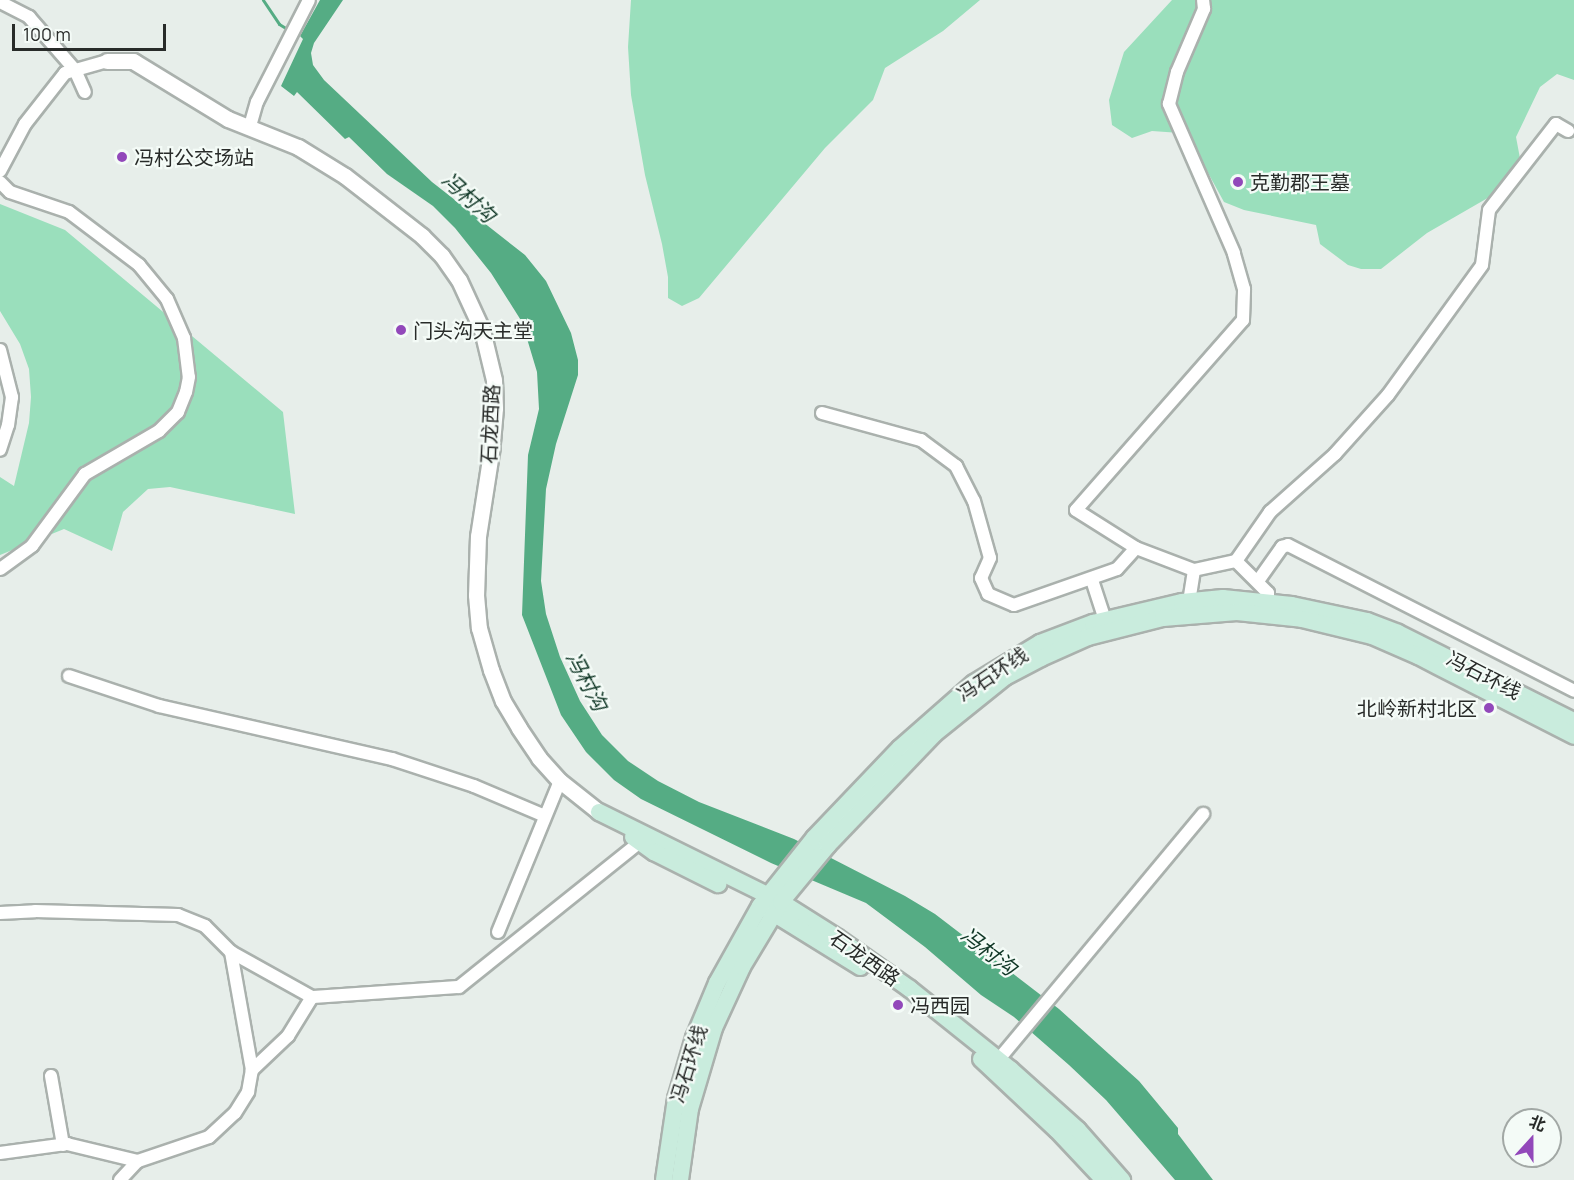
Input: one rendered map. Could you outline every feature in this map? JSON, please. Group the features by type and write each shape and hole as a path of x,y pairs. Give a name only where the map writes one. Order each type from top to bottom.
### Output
{"main road":[{"name":"冯石环线","path":"664,1180 676,1099 689,1053 717,983 771,904 800,880 821,841 900,748 956,697 1021,653 1063,634 1105,620 1190,602 1223,598 1372,636 1446,669 1574,736"},
{"name":"冯石环线","path":"680,1180 690,1108 704,1054 783,875 934,734 985,691 1033,662 1088,638 1139,623 1268,609 1342,614 1398,633 1574,721"},
{"name":"石龙西路","path":"598,812 654,852 771,904"},
{"name":"石龙西路","path":"598,812 771,904 903,996 995,1063 1078,1130 1122,1180"},
{"name":"石龙西路","path":"995,1063 1104,1180"}],"street":[{"path":"250,126 257,102 309,0"},
{"path":"1203,0 1204,9 1184,53 1169,104 1234,253 1244,290 1243,320 1076,510 1136,548 1194,570 1236,561 1270,512 1335,454 1388,395 1482,265 1489,210 1556,124 1568,131"},
{"path":"0,2 29,17 75,70 85,92"},
{"path":"0,171 25,124 65,73 107,61"},
{"name":"石龙西路","path":"107,61 133,61 228,119 298,147 345,176 393,212 442,256 472,303 489,357 495,408 478,537 476,595 479,628 503,701 539,758 560,781 598,812"},
{"path":"0,182 10,192 69,212 139,265 167,299 184,338 189,377 178,412 159,431 85,474 32,546 0,570"},
{"path":"0,350 12,397 8,425 0,450"},
{"path":"822,413 921,440 956,466 974,501 990,558 981,578 988,594 1014,605 1092,580 1118,569 1136,548"},
{"path":"1258,581 1281,547 1288,545 1574,691"},
{"path":"1236,561 1268,593 1268,609"},
{"path":"1190,602 1194,570"},
{"path":"1092,580 1105,620"},
{"path":"69,676 159,706 392,759 474,786 545,816"},
{"path":"498,932 560,781"},
{"path":"995,1063 1203,814"},
{"path":"0,913 36,911 177,915 205,926 231,952 312,996 459,987 640,842"},
{"path":"120,1180 138,1161 209,1137 235,1113 248,1092 252,1070 231,952"},
{"path":"252,1070 288,1035 312,996"},
{"path":"51,1076 63,1145"},
{"path":"0,1153 63,1145 138,1161"}],"shaded area":[{"path":"320,0 343,0 314,43 311,53 313,65 324,80 432,182 525,255 546,281 571,333 578,360 578,375 556,444 546,489 541,581 546,614 560,657 580,701 602,735 628,761 658,781 699,802 794,839 905,896 935,914 1059,1009 1139,1081 1178,1128 1178,1134 1213,1180 1175,1180 1106,1100 1069,1065 1014,1017 981,995 925,947 866,903 771,863 641,799 614,780 586,752 561,715 522,615 528,455 539,409 537,372 522,322 491,273 455,228 433,206 387,174 349,137 345,139 297,92 294,96 281,86 303,39 300,36"},
{"path":"631,0 980,0 943,31 885,68 873,100 825,148 699,298 682,306 668,298 668,277 662,244 645,175 631,95 628,47"},
{"path":"1172,0 1574,0 1574,80 1557,74 1540,87 1516,137 1522,169 1505,188 1427,233 1381,269 1361,269 1348,265 1320,244 1316,225 1244,210 1224,202 1201,160 1180,133 1152,131 1132,138 1112,125 1109,100 1124,52"},
{"path":"0,204 65,230 283,412 295,514 170,487 148,489 123,512 112,551 64,529 0,555 0,477 14,486 29,423 31,397 29,369 20,344 0,311"}],"waterway":[{"path":"263,0 279,24 289,30"}],"place":[{"name":"冯村公交场站","path":"122,157"},
{"name":"克勤郡王墓","path":"1238,182"},
{"name":"门头沟天主堂","path":"401,330"},
{"name":"北岭新村北区","path":"1489,708"},
{"name":"冯西园","path":"898,1005"}],"water label":[{"name":"冯村沟","path":"469,197"},
{"name":"冯村沟","path":"587,681"},
{"name":"冯村沟","path":"989,951"}]}
